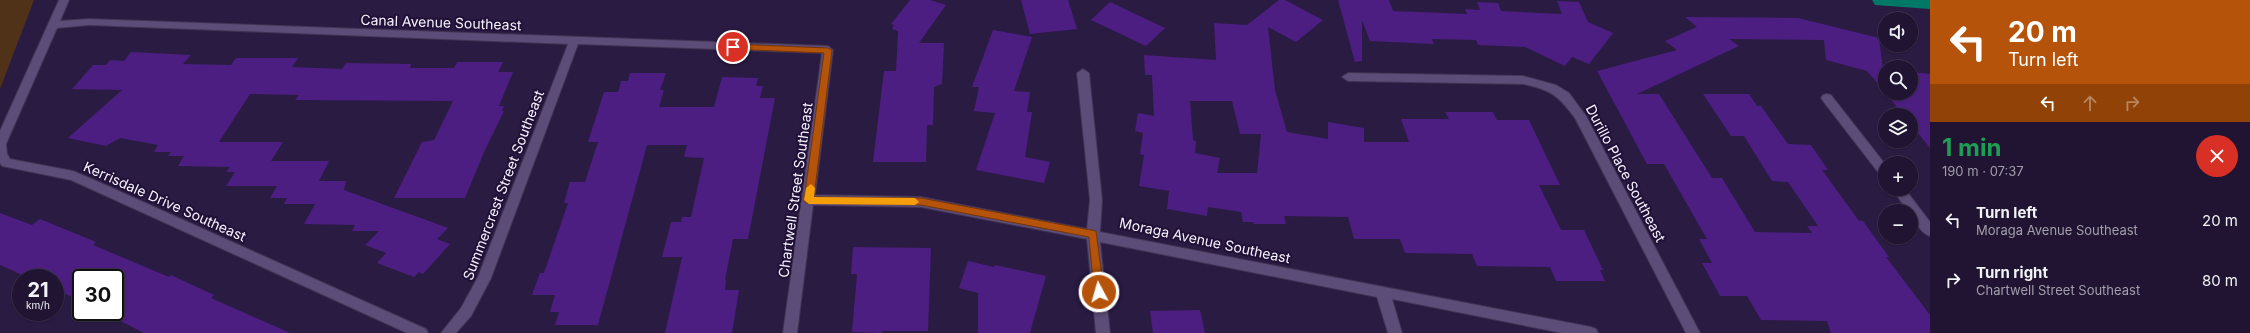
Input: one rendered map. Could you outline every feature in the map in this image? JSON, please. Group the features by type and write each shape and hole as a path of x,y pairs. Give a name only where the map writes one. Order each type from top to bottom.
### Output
{"street":[{"path":"53,25 64,0"},
{"name":"Canal Avenue Southeast","path":"53,25 89,22 828,50"},
{"name":"Kerrisdale Drive Southeast","path":"53,25 0,144 1,154 6,163 73,176 421,333"},
{"name":"Summercrest Street Southeast","path":"448,333 466,312 484,278 574,41"},
{"name":"Chartwell Street Southeast","path":"790,333 828,50"},
{"path":"1083,73 1096,200 1093,234 1103,333"},
{"name":"Durillo Place Southeast","path":"1348,76 1523,80 1552,88 1565,96 1580,116 1693,333"},
{"path":"1827,98 1878,164"},
{"path":"1903,196 1930,231"},
{"name":"Moraga Avenue Southeast","path":"809,200 921,202 1093,234 1382,293 1591,333"},
{"path":"1382,293 1395,333"}],"shaded area":[{"path":"0,0 34,0 0,89"}],"building":[{"path":"910,0 930,0 946,5 919,43 944,43 942,84 934,87 933,125 927,125 926,162 873,162 884,71 896,71 898,31 892,29 894,25 891,24"},
{"path":"1021,0 1068,0 1077,29 1030,34"},
{"path":"1279,0 1285,0 1323,20 1296,42 1268,27 1275,90 1287,132 1328,139 1328,122 1364,128 1364,142 1409,142 1401,119 1449,119 1445,112 1493,112 1497,120 1529,120 1560,185 1539,185 1561,230 1584,230 1603,270 1600,270 1605,281 1556,281 1550,267 1477,266 1472,254 1405,253 1400,239 1354,239 1348,217 1284,216 1286,224 1254,224 1253,222 1243,222 1241,212 1208,207 1207,216 1167,209 1169,191 1139,186 1144,155 1140,154 1143,133 1135,131 1138,113 1154,116 1152,75 1145,75 1144,55 1216,60 1214,23 1247,25","holes":["1190,101 1232,101 1240,134 1261,134 1257,173 1217,173 1220,158 1195,153 1196,141 1193,140"]},
{"path":"1338,0 1389,0 1393,11 1467,14 1465,9 1480,10 1477,2 1498,3 1501,11 1562,14 1557,1 1579,2 1588,22 1613,33 1589,64 1572,57 1565,66 1525,47 1478,45 1476,40 1432,39 1434,44 1370,41 1362,20 1362,61 1355,62"},
{"path":"1110,2 1165,28 1146,46 1091,20"},
{"path":"1685,17 1798,18 1878,38 1878,52 1881,52 1882,60 1878,60 1878,84 1867,71 1826,60 1824,40 1729,39 1739,46 1637,94 1659,94 1712,178 1722,178 1755,232 1812,233 1807,226 1818,226 1788,182 1772,181 1744,136 1731,136 1703,94 1749,94 1757,106 1761,106 1788,144 1811,145 1828,170 1822,170 1859,221 1863,221 1878,242 1878,244 1880,244 1889,257 1886,257 1930,315 1930,333 1831,333 1827,321 1761,320 1747,296 1720,296 1702,263 1712,263 1699,239 1707,239 1664,164 1647,164 1597,71 1677,50 1665,41 1697,27"},
{"path":"993,30 1032,37 1014,91 1030,92 1027,112 1032,112 1025,157 1050,162 1044,183 976,170 995,113 974,111 979,87 972,87"},
{"path":"131,52 191,55 183,64 231,65 236,58 298,58 292,67 342,69 346,63 411,64 410,68 454,68 457,62 503,62 498,72 513,72 499,106 504,106 502,111 504,111 485,150 465,198 394,198 422,142 434,140 453,101 295,100 299,95 250,94 219,142 283,142 271,161 329,161 319,181 346,181 344,190 448,228 437,239 450,244 423,274 419,272 414,277 377,263 386,253 365,245 379,231 352,231 355,225 304,224 315,204 284,204 287,198 270,198 277,186 226,186 235,172 226,172 230,167 178,166 184,156 168,156 171,152 154,152 158,145 120,138 106,146 68,138 122,90 72,89 93,65 106,65 110,60 124,61"},
{"path":"630,73 666,73 660,90 664,90 659,107 714,107 722,77 758,78 756,86 763,86 760,98 775,98 748,239 733,239 725,280 725,290 739,290 732,333 665,333 682,257 662,257 671,222 681,222 682,217 691,217 704,158 684,157 687,145 647,145 598,325 555,325 559,312 550,312 555,295 532,295 540,273 544,273 568,203 564,203 570,182 585,182 598,142 588,142 604,92 618,92 621,81 628,81"},
{"path":"1918,73 1930,74 1930,148 1918,133 1918,108 1898,108 1891,100 1918,100"},
{"path":"0,213 32,225 40,219 96,242 93,245 169,277 171,275 214,295 211,298 290,333 144,333 121,321 124,321 124,269 72,269 72,297 64,293 64,269 12,269 12,270 0,265"},
{"path":"853,247 931,248 928,331 882,331 882,333 852,332 857,274 851,274"},
{"path":"968,261 1046,276 1030,333 978,333 978,293 959,288"},
{"path":"1200,310 1205,333 1153,333 1150,311"}],"waterway":[{"path":"1883,0 1930,2"}],"slow traffic":[{"path":"811,188 809,200 915,202"}],"route":[{"path":"733,47 828,50 809,200 921,202 1093,234 1099,292"}]}
